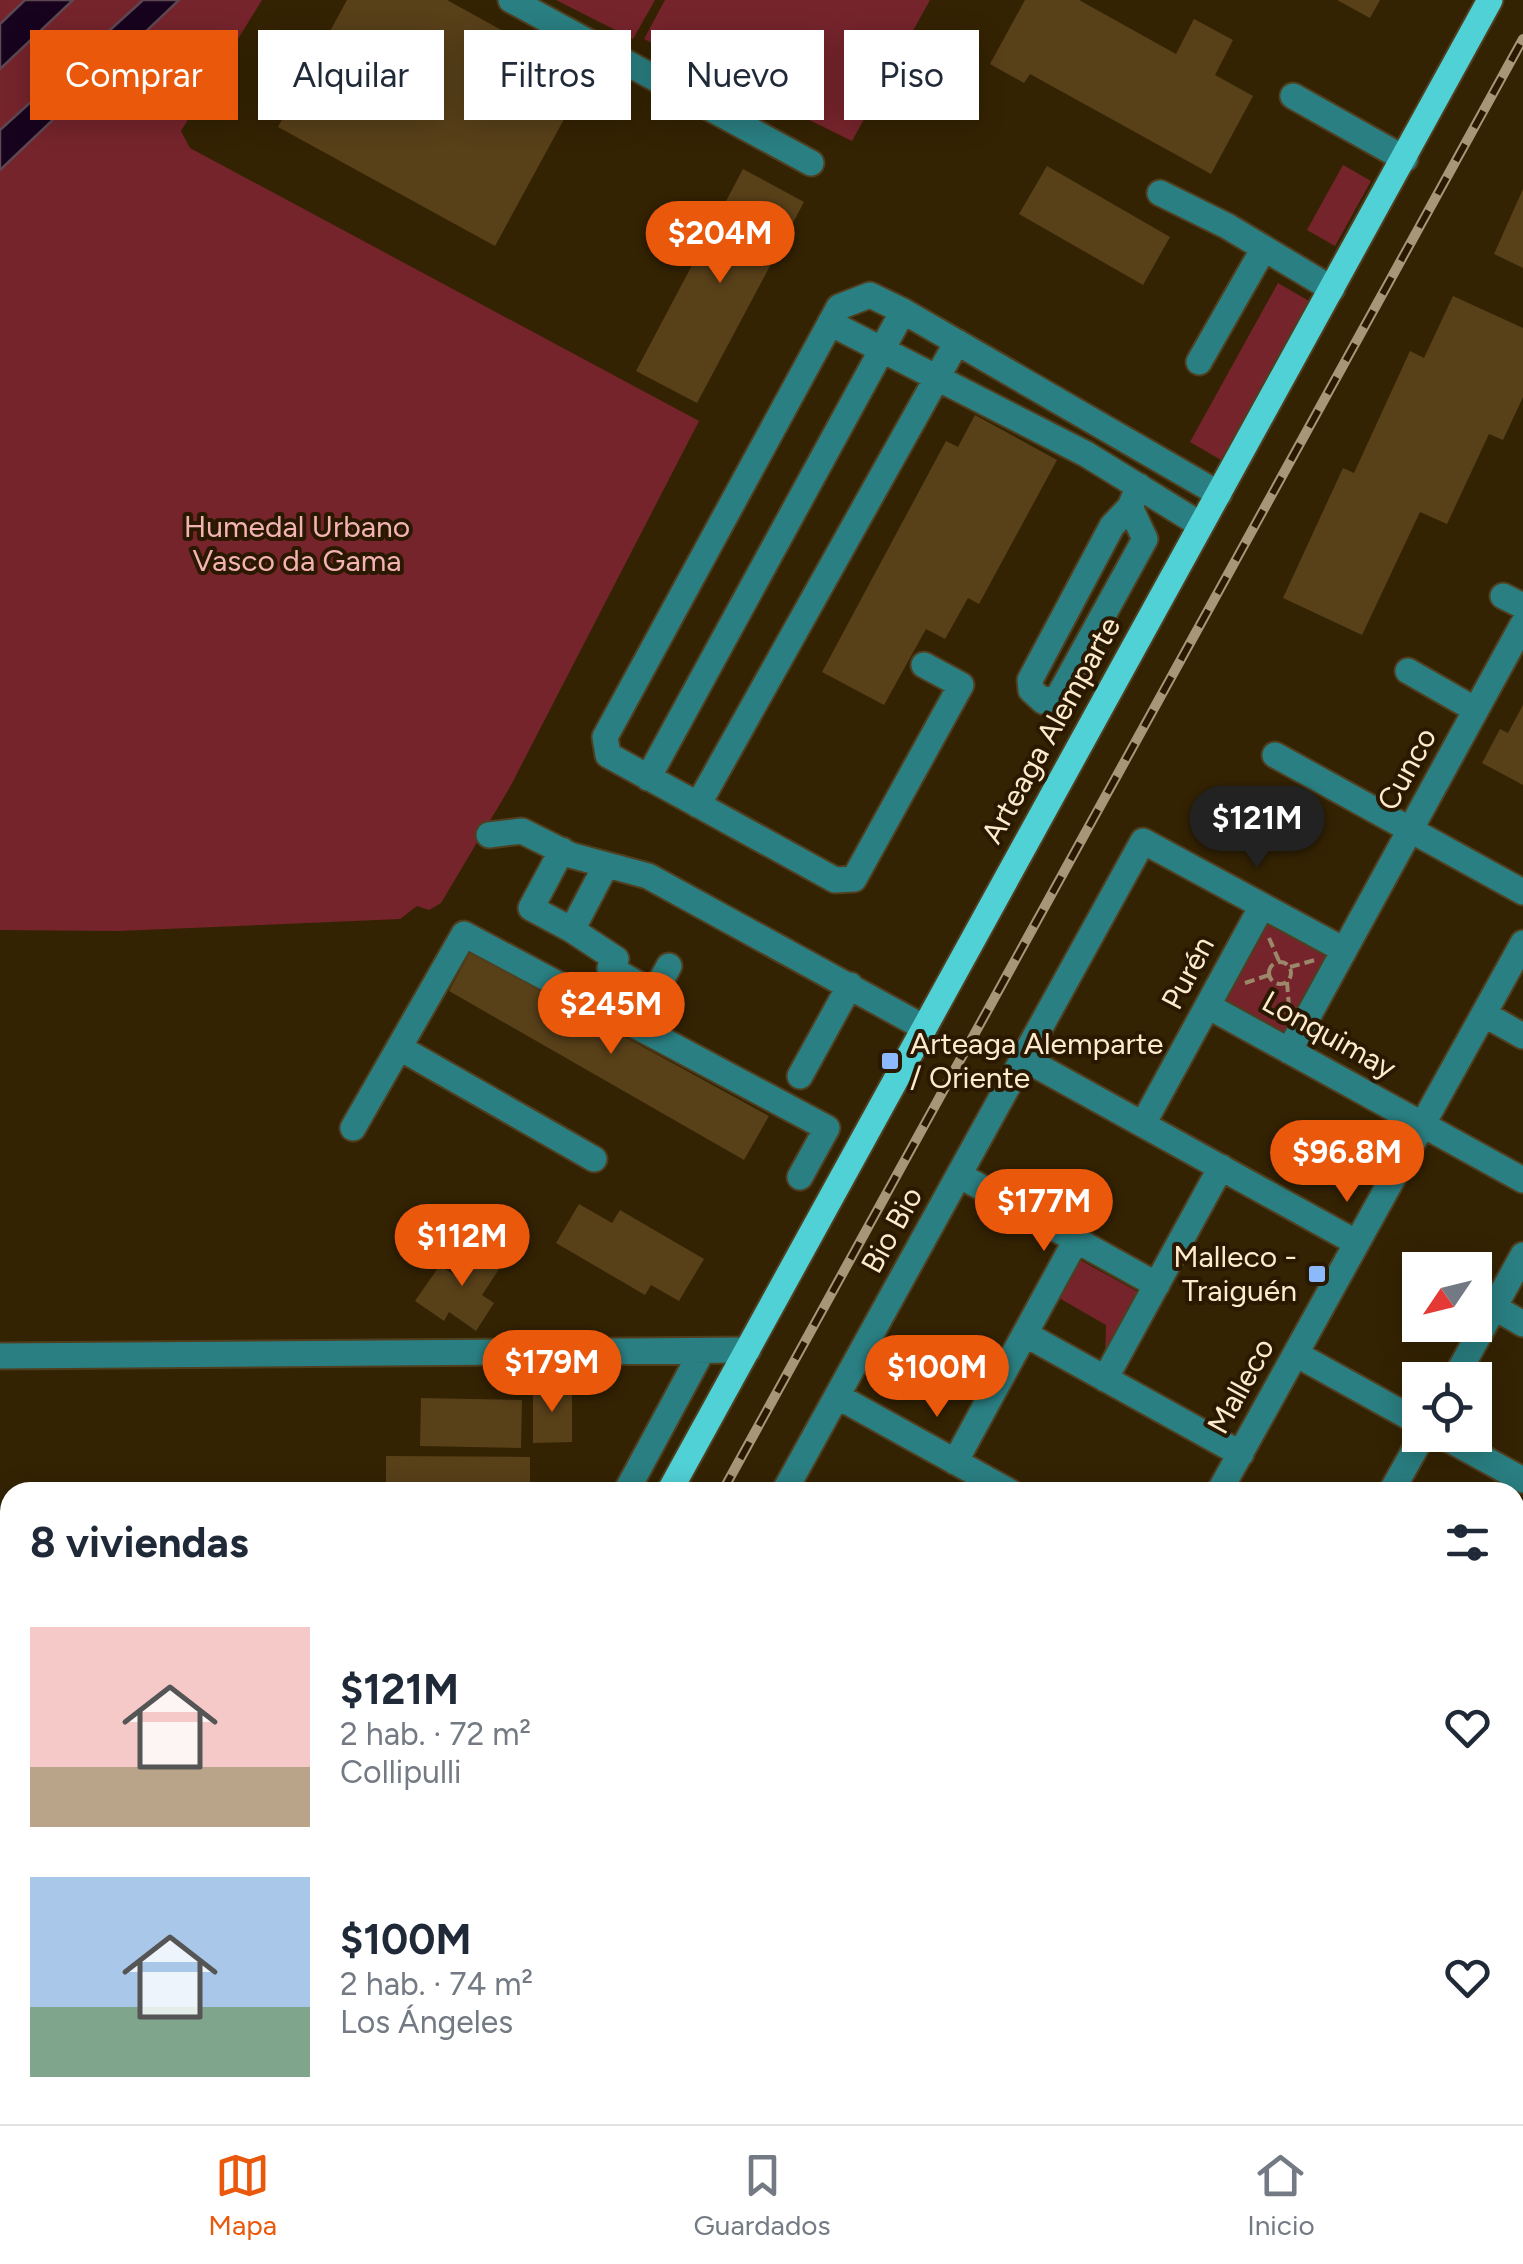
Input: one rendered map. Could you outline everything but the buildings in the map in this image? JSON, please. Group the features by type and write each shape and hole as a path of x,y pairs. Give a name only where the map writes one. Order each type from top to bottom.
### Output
{"main road":[{"name":"Arteaga Alemparte","path":"675,1482 1490,0"}],"street":[{"path":"511,0 811,163"},
{"path":"1293,96 1405,159"},
{"path":"1160,193 1332,289"},
{"path":"1199,362 1264,248"},
{"path":"924,665 961,684 854,879 835,880 608,755 606,737 838,307 870,295 903,311 1102,423 1218,494"},
{"path":"648,778 903,311"},
{"path":"830,323 1086,454 1135,496 1202,525"},
{"path":"698,805 957,342"},
{"path":"1086,454 1102,423"},
{"path":"1135,496 1145,539 1058,697 1043,701 1031,690 1030,680 1112,526 1135,496"},
{"name":"Cunco","path":"1290,1051 1523,624"},
{"path":"1408,671 1476,710"},
{"path":"1275,755 1523,892"},
{"path":"489,835 522,831 562,850 648,876 923,1028"},
{"name":"Bio Bio","path":"790,1482 1143,840 1262,906"},
{"path":"562,850 531,908 616,959 610,968 654,993 669,966"},
{"path":"572,930 606,865"},
{"path":"1262,906 1344,950"},
{"name":"Purén","path":"1143,1124 1262,906"},
{"path":"353,1128 464,934 827,1128 800,1177"},
{"name":"Malleco","path":"1226,1482 1523,944"},
{"path":"800,1076 850,985"},
{"name":"Lonquimay","path":"1208,1006 1523,1180"},
{"path":"1484,1014 1523,1036"},
{"path":"400,1048 594,1159"},
{"path":"1023,1058 1357,1244"},
{"path":"815,1152 845,1170"},
{"path":"1105,1378 1221,1168"},
{"path":"959,1176 1156,1285"},
{"path":"955,1462 1076,1240"},
{"path":"1464,1362 1523,1255"},
{"path":"1494,1308 1523,1324"},
{"path":"1025,1334 1241,1454"},
{"path":"631,1482 702,1350"},
{"path":"0,1356 748,1350"},
{"path":"1296,1354 1402,1413"},
{"path":"837,1396 992,1482"},
{"path":"1397,1482 1413,1452"},
{"path":"1472,1452 1523,1480"}],"path":[{"path":"1275,962 1290,968 1287,982 1276,983 1270,978 1275,962"}],"green space":[{"name":"Humedal Urbano Vasco da Gama","path":"0,0 262,0 238,39 238,30 30,30 30,120 188,120 181,131 190,148 699,421 510,787 441,903 429,910 417,906 400,919 118,931 0,930"},
{"path":"556,0 655,0 633,39 631,30 615,30"},
{"path":"665,0 930,0 913,30 844,30 844,120 864,120 852,141 809,120 824,120 824,30 651,30 651,42 644,39"},
{"path":"1343,165 1371,181 1335,246 1307,230"},
{"path":"1278,283 1309,301 1221,460 1190,442"},
{"path":"1268,918 1337,956 1291,1044 1219,1004"},
{"path":"1080,1260 1140,1293 1105,1358 1106,1325 1059,1298"}],"shaded area":[{"path":"25,0 73,0 41,30 30,30 30,41 0,69 0,24"},
{"path":"143,0 179,0 147,30 110,30"},
{"path":"30,103 30,120 53,120 0,170 0,130"}],"railway":[{"path":"728,1482 1523,39"}],"place":[{"name":"Arteaga Alemparte / Oriente","path":"890,1061"},
{"name":"Malleco - Traiguén","path":"1317,1274"}]}
